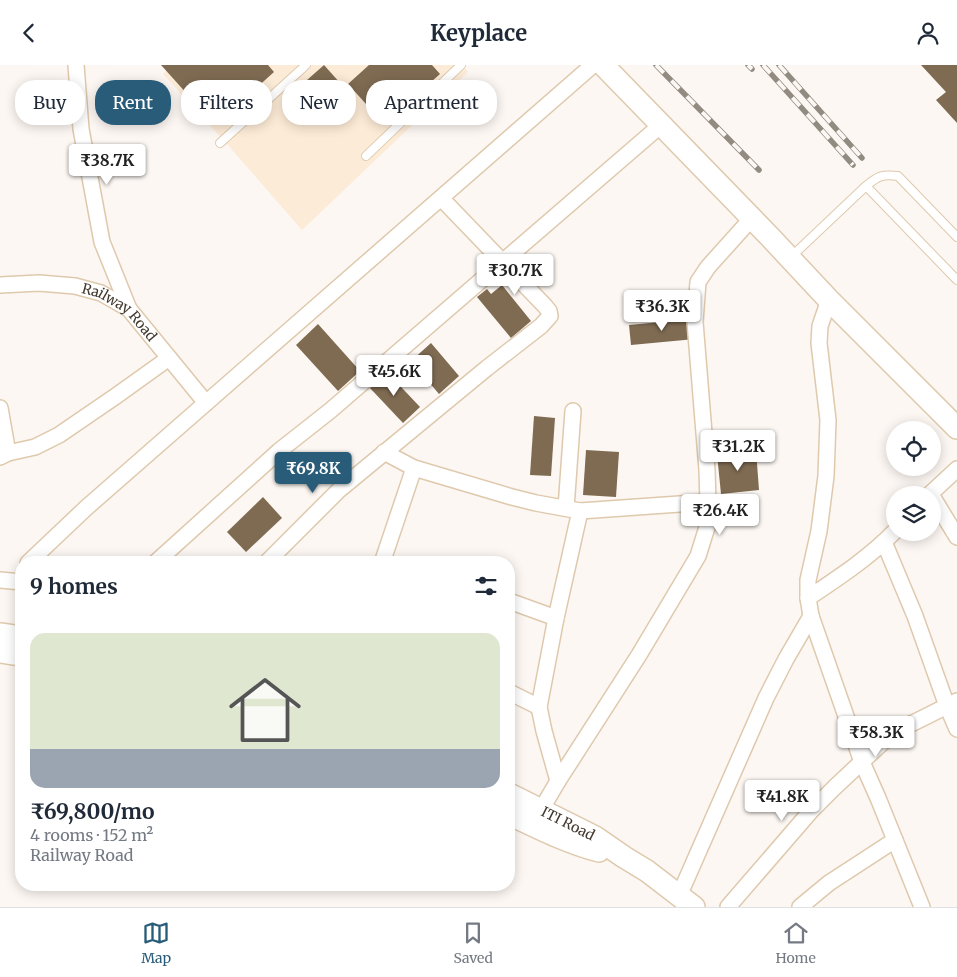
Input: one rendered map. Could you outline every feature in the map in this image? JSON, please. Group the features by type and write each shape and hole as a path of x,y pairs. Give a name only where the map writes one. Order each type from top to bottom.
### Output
{"street":[{"path":"76,65 81,129 102,241 130,309"},
{"path":"35,556 86,508 593,65"},
{"path":"603,65 829,300 957,428"},
{"path":"163,556 279,451 331,410 661,125"},
{"path":"273,556 339,490 541,326 550,315 545,306 441,198"},
{"path":"541,810 639,655 698,556 708,524 708,502 695,322 698,282 708,267 752,218"},
{"name":"Railway Road","path":"0,285 39,283 76,287 100,293 130,309 206,403"},
{"path":"829,300 820,326 828,420 826,476 819,531 808,580 808,599 811,616 862,762 922,907"},
{"path":"0,408 4,455 35,447 59,435 169,358"},
{"path":"558,781 539,707 556,618 573,509 573,411"},
{"path":"384,452 414,468 512,497 573,509 708,502"},
{"path":"384,556 414,468"},
{"path":"940,486 957,469"},
{"path":"941,511 957,537"},
{"path":"808,599 838,578 886,539"},
{"path":"892,541 915,616 952,703 957,729"},
{"path":"515,603 556,618"},
{"path":"686,901 766,698 811,616"},
{"path":"0,635 15,636"},
{"path":"0,653 15,654"},
{"path":"515,695 539,707"},
{"path":"728,907 810,812 883,742 906,726 952,703"},
{"name":"ITI Road","path":"515,797 595,837 647,871 686,901"},
{"name":"ITI Road","path":"515,817 586,848 624,857"},
{"path":"800,907 829,883 895,840"}],"lane":[{"path":"220,143 306,65"},
{"path":"366,156 461,65"},
{"path":"790,258 866,186 877,177 886,175 898,177 957,237"},
{"path":"866,186 957,280"}],"shaded area":[{"path":"172,65 462,65 468,72 460,80 366,80 366,125 412,125 302,230 210,125 272,125 272,80 181,80 181,94 171,83 171,80 168,80 163,74"}],"building":[{"path":"161,65 268,65 274,72 265,80 181,80 181,87"},
{"path":"324,65 337,80 307,80"},
{"path":"369,65 432,65 440,74 433,80 366,80 366,104 356,93 356,80 352,80"},
{"path":"921,65 957,65 957,123 936,100 946,92"},
{"path":"502,285 531,321 511,338 477,297 487,289 491,294"},
{"path":"693,319 695,339 631,345 629,325"},
{"path":"318,324 360,371 338,391 296,345"},
{"path":"431,343 459,376 439,394 411,361"},
{"path":"386,371 420,407 403,423 369,387"},
{"path":"534,416 555,418 551,476 530,475"},
{"path":"586,450 619,452 616,497 583,495"},
{"path":"756,450 759,490 721,494 717,454"},
{"path":"263,497 282,518 246,552 227,532"}],"railway":[{"path":"656,65 759,170"},
{"path":"748,65 752,69"},
{"path":"763,65 853,165"},
{"path":"779,65 862,158"}]}
